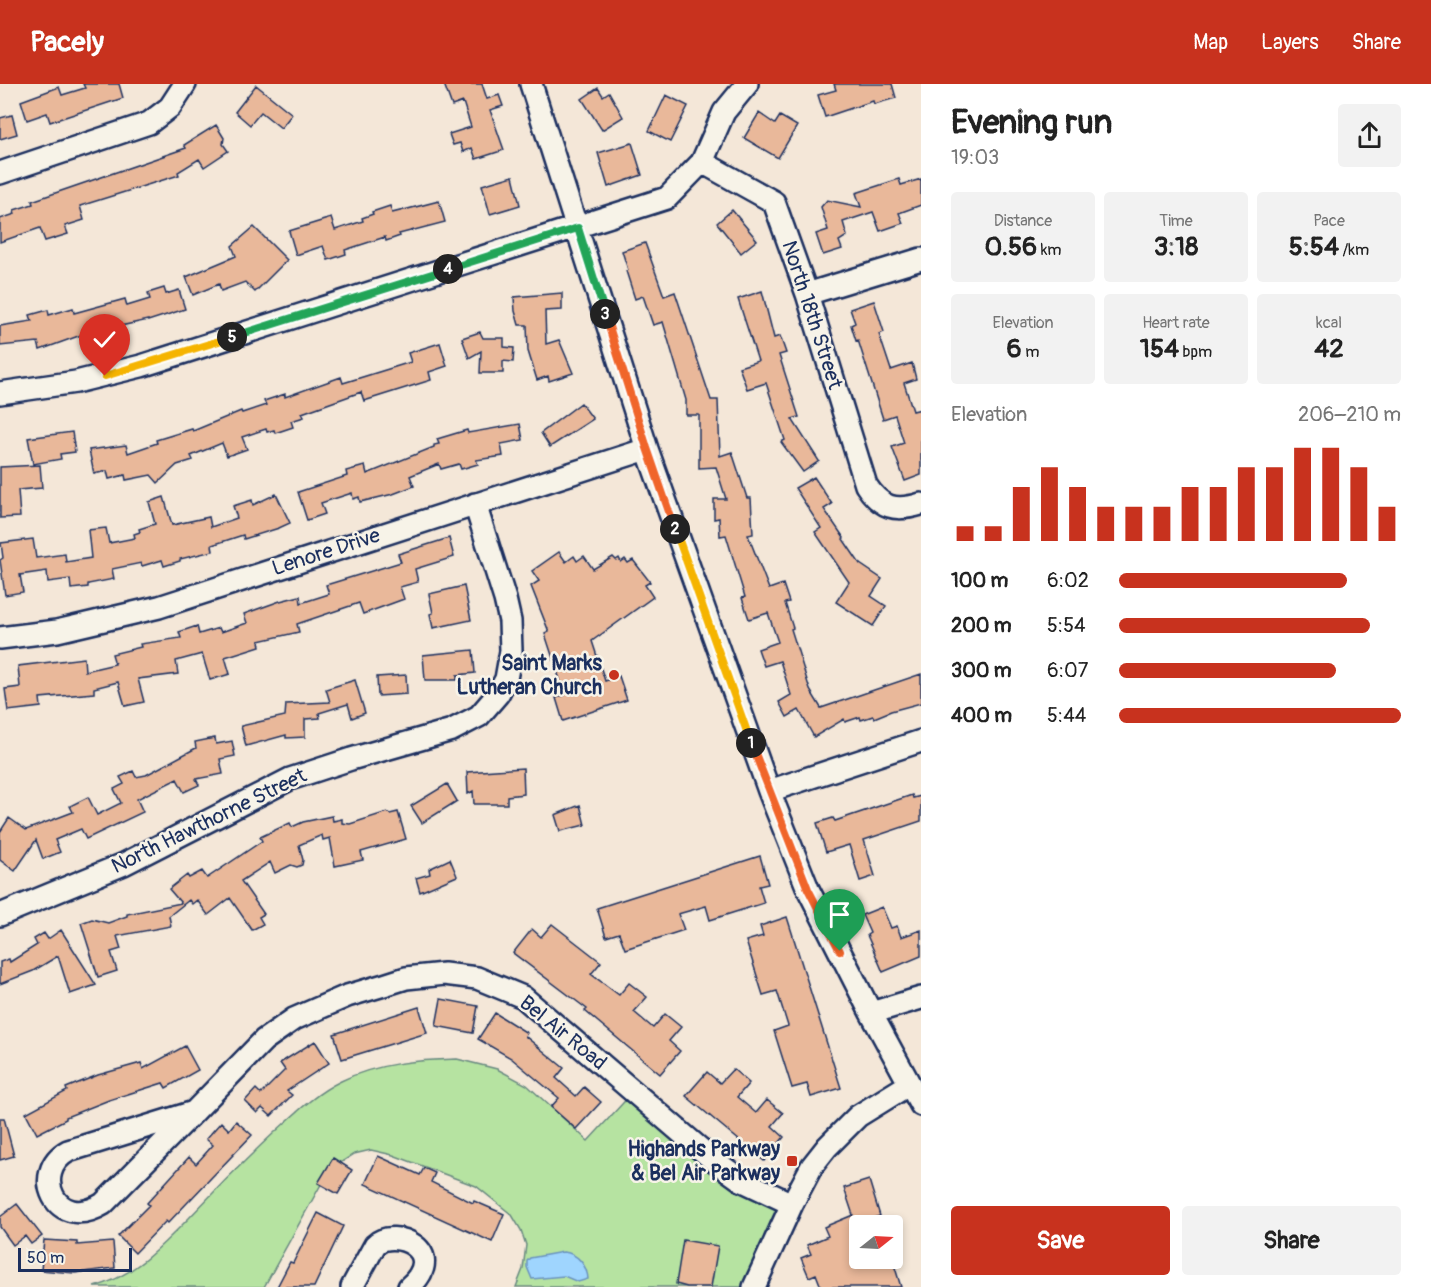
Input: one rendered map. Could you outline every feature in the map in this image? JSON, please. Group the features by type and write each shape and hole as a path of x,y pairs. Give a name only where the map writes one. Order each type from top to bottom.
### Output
{"street":[{"path":"0,173 149,123 170,107 185,84"},
{"path":"531,84 647,448 769,791 808,889 908,1085 921,1105"},
{"path":"0,393 76,382 141,366 667,198 702,162 724,112 747,84"},
{"name":"North 18th Street","path":"702,162 774,202 807,294 866,485 882,503 897,509 921,504"},
{"path":"807,294 921,259"},
{"name":"Lenore Drive","path":"0,638 57,631 159,607 647,448"},
{"name":"North Hawthorne Street","path":"0,915 124,864 290,779 452,730 479,716 498,694 506,679 511,641 506,599 475,504"},
{"path":"769,791 921,741"},
{"name":"Bel Air Road","path":"194,1112 60,1155 53,1163 50,1177 50,1188 56,1200 63,1209 79,1213 91,1211 103,1204 194,1112 264,1040 294,1018 347,996 406,978 444,974 477,978 524,997 712,1160 741,1180 792,1204"},
{"path":"871,1013 921,998"},
{"path":"754,1287 812,1166 843,1129 858,1116 908,1085"},
{"path":"352,1287 375,1245 379,1240 389,1238 417,1248 424,1257 423,1270 409,1287"}],"green space":[{"path":"457,1059 497,1069 527,1085 588,1141 634,1091 792,1204 754,1287 516,1287 523,1269 526,1245 521,1230 512,1215 476,1186 393,1155 371,1150 354,1154 329,1170 264,1287 94,1287 121,1276 146,1259 265,1142 323,1091 355,1075 384,1066"}],"water":[{"path":"563,1252 577,1257 586,1269 588,1279 578,1282 564,1276 532,1279 527,1267 527,1261 530,1258"}],"building":[{"path":"83,84 119,84 123,98 50,122 47,113 27,120 21,101 59,87 62,95 85,88"},
{"path":"444,84 482,84 487,99 499,95 503,106 490,110 504,150 476,159 472,148 463,152 460,143 453,145 449,134 471,127 463,102 452,106"},
{"path":"834,84 892,84 896,98 874,104 873,101 825,117 818,95 836,90"},
{"path":"256,85 292,114 281,128 261,112 250,125 235,112"},
{"path":"598,88 603,96 609,92 623,117 602,130 582,99"},
{"path":"666,95 688,106 670,142 649,131"},
{"path":"759,113 775,124 780,116 797,126 778,158 744,138"},
{"path":"12,115 17,134 0,139 0,118"},
{"path":"216,125 224,138 223,144 228,151 204,167 199,159 178,172 179,175 80,206 84,220 65,226 68,234 45,241 40,228 0,242 0,219 15,214 14,210 33,204 32,201 186,148 184,145"},
{"path":"632,143 642,175 608,187 598,153"},
{"path":"513,176 520,205 490,214 482,185"},
{"path":"899,179 901,185 921,179 921,205 899,213 903,223 880,231 873,212 843,222 847,236 839,241 842,249 823,255 816,234 828,230 821,207 827,200 861,207 856,193"},
{"path":"439,201 445,222 399,234 400,236 386,241 385,237 345,250 346,254 328,260 323,246 296,255 289,231 331,218 335,230 363,221 362,218 373,214 372,212 390,206 392,213"},
{"path":"732,210 757,240 741,253 717,223"},
{"path":"254,227 287,260 255,292 245,282 221,291 219,284 193,295 186,277 236,256 232,246"},
{"path":"645,243 664,296 675,292 711,400 718,400 720,456 732,452 747,498 751,498 753,534 748,535 769,589 783,584 789,602 785,603 793,628 791,629 810,690 821,708 921,674 921,703 874,718 873,716 861,720 860,717 845,722 844,719 814,737 799,710 787,717 779,702 791,695 780,661 764,666 758,649 778,642 768,613 749,619 742,598 745,597 726,535 720,536 719,518 714,519 714,499 726,499 716,467 699,468 699,415 686,415 686,400 663,322 653,325 643,296 635,299 626,271 628,270 622,251"},
{"path":"164,288 166,294 179,290 185,309 148,321 84,334 40,350 38,342 0,346 0,326 32,321 30,315 48,310 49,315 73,308 74,313 125,299 127,306 150,299 148,293"},
{"path":"762,291 774,338 780,336 786,353 779,355 799,417 792,419 819,461 803,472 781,442 785,440 766,383 747,389 739,367 758,361 738,299"},
{"path":"562,293 562,310 545,311 546,344 559,340 573,373 549,381 548,376 537,380 528,351 527,325 519,325 514,297"},
{"path":"874,301 884,332 879,334 891,370 912,363 916,379 904,383 913,411 921,409 921,475 905,481 892,447 904,443 895,415 883,419 851,325 855,323 850,309"},
{"path":"480,332 483,338 504,338 504,347 514,348 513,362 503,361 503,373 480,373 481,351 469,358 462,338"},
{"path":"440,343 447,366 429,372 431,380 364,401 361,392 302,413 304,417 291,421 293,427 275,433 274,430 267,432 266,429 242,437 247,449 227,456 222,443 191,456 193,460 177,465 158,483 151,475 126,480 125,475 109,479 107,471 94,474 89,450 126,445 128,453 157,443 156,440 192,429 193,431 241,411 242,413 266,405 264,401 285,394 285,397 341,377 343,383 411,362 408,353"},
{"path":"581,403 593,419 550,447 541,433"},
{"path":"520,424 523,440 501,444 503,456 476,460 478,464 461,469 459,464 441,469 439,464 410,476 414,486 360,502 359,497 353,499 352,493 321,503 325,514 307,520 298,492 347,476 346,471 365,466 367,474 434,447 439,444 437,439 467,430 468,433"},
{"path":"72,432 75,452 60,454 61,459 33,464 28,438"},
{"path":"40,465 42,488 18,490 20,517 0,518 0,467"},
{"path":"814,477 832,504 824,509 843,539 860,564 882,579 871,596 886,606 873,626 836,602 849,582 815,532 821,528 795,488"},
{"path":"276,494 290,523 279,528 244,539 243,535 212,545 213,551 180,559 180,561 164,566 162,560 142,566 141,563 112,569 114,579 88,584 88,587 71,589 70,579 48,582 47,571 20,575 23,592 5,595 0,560 3,558 1,543 33,539 36,558 65,554 66,562 91,558 88,530 106,528 109,543 135,538 134,534 140,532 139,529 155,524 149,502 164,497 172,525 209,517 211,527 237,518 233,506 252,500 253,505"},
{"path":"449,538 454,557 415,569 418,582 400,587 404,599 363,614 359,603 297,624 299,632 259,641 260,646 225,657 230,674 210,680 202,654 176,661 178,674 138,679 144,702 125,706 118,682 94,688 94,693 40,698 41,707 8,711 5,689 20,687 18,666 84,658 85,671 115,664 112,654 141,647 140,644 181,638 179,632 197,626 199,634 219,628 221,632 247,623 244,614 300,596 301,603 329,594 326,585 401,562 398,554"},
{"path":"559,552 566,562 574,556 577,561 584,556 593,569 613,557 616,560 619,558 621,562 625,559 628,563 633,560 650,582 645,585 653,597 592,641 605,681 619,676 627,700 563,721 556,698 565,695 545,634 549,632 531,586 539,581 532,571"},
{"path":"464,586 471,620 433,628 429,594"},
{"path":"473,650 475,673 457,675 457,680 425,680 423,655"},
{"path":"406,675 407,694 378,696 377,677"},
{"path":"355,680 365,713 352,718 348,704 319,713 320,718 305,719 305,737 286,738 286,735 246,746 241,726 285,716 286,704 330,702 326,689"},
{"path":"215,738 216,744 232,741 235,756 220,759 223,774 196,779 199,785 184,792 177,779 137,799 143,812 86,839 81,829 55,840 60,852 43,859 36,840 15,871 0,860 0,832 9,818 26,830 73,812 70,806 88,797 97,815 121,803 114,789 124,784 120,777 133,771 136,777 146,775 196,748 195,742"},
{"path":"523,768 524,794 507,796 507,804 474,804 473,791 468,794 467,772"},
{"path":"447,784 457,801 422,823 411,806"},
{"path":"912,795 913,798 921,796 921,821 864,840 875,876 860,881 849,845 826,852 817,823 833,818 835,821"},
{"path":"580,805 585,825 560,831 555,815"},
{"path":"387,812 390,814 398,812 406,839 361,852 363,860 335,866 330,838 323,840 322,835 299,845 302,865 297,867 291,865 275,873 270,862 241,881 264,914 259,917 263,924 252,930 230,898 208,915 197,900 192,904 189,900 169,916 171,926 117,936 121,949 111,952 117,971 98,977 81,923 92,919 108,923 127,916 127,914 181,903 169,889 187,875 189,878 202,871 207,878 262,841 260,837 290,823 292,827 303,822 332,816 333,821 342,819 342,823 350,824"},
{"path":"760,856 768,884 759,886 764,903 710,920 706,906 678,914 684,930 625,949 619,933 606,937 597,908"},
{"path":"450,859 457,876 420,892 416,878 430,874 429,869"},
{"path":"882,907 891,928 897,926 901,937 921,930 921,956 883,972 867,935 870,933 862,915"},
{"path":"787,917 841,1088 811,1097 807,1084 792,1088 774,1031 788,1026 777,991 763,995 746,941 763,936 760,926"},
{"path":"552,924 601,962 591,974 619,995 629,983 647,997 634,1012 653,1028 665,1014 681,1027 669,1041 680,1051 660,1074 585,1011 587,1009 513,953 532,929 541,937"},
{"path":"61,930 96,985 70,994 58,956 33,971 0,984 0,962 9,959 10,962 37,945 34,939 44,933 48,939"},
{"path":"441,999 478,1006 473,1033 436,1026"},
{"path":"419,1007 427,1033 342,1059 334,1034"},
{"path":"495,1013 527,1033 525,1036 564,1068 556,1078 576,1096 584,1087 601,1102 576,1129 551,1107 559,1098 511,1058 478,1039"},
{"path":"315,1041 329,1063 287,1091 292,1095 271,1116 262,1108 257,1113 245,1101 256,1089 261,1094 285,1070 280,1063"},
{"path":"185,1046 198,1070 166,1088 163,1083 109,1100 66,1117 37,1134 26,1113 67,1091 66,1088 98,1075 141,1063 143,1069"},
{"path":"733,1069 749,1083 737,1097 756,1113 767,1100 783,1113 772,1126 784,1137 764,1161 686,1096 707,1072 720,1083"},
{"path":"0,1118 4,1118 14,1156 0,1160"},
{"path":"236,1121 252,1135 168,1223 166,1221 135,1253 118,1236 149,1205 147,1203 189,1157 196,1164 213,1145 206,1139 221,1122 229,1130"},
{"path":"378,1156 420,1175 424,1168 435,1173 431,1182 473,1203 474,1201 504,1214 492,1242 365,1184"},
{"path":"333,1158 352,1170 338,1194 318,1183"},
{"path":"869,1180 880,1215 853,1215 844,1188"},
{"path":"17,1204 42,1236 31,1244 25,1236 13,1245 0,1227 0,1217"},
{"path":"318,1213 343,1226 314,1287 277,1287 290,1262 293,1263"},
{"path":"849,1217 849,1269 895,1269 901,1287 821,1287 816,1274 809,1277 801,1258 811,1254 807,1245 828,1236 824,1227"},
{"path":"44,1240 77,1242 77,1245 113,1242 115,1268 75,1273 41,1270"},
{"path":"683,1240 718,1246 711,1287 687,1287 676,1284"}],"place":[{"name":"Saint Marks Lutheran Church","path":"614,675"},
{"name":"Highands Parkway & Bel Air Parkway","path":"792,1161"}],"route":[{"path":"105,376 578,228 647,448 769,791 808,889 840,951"}]}
